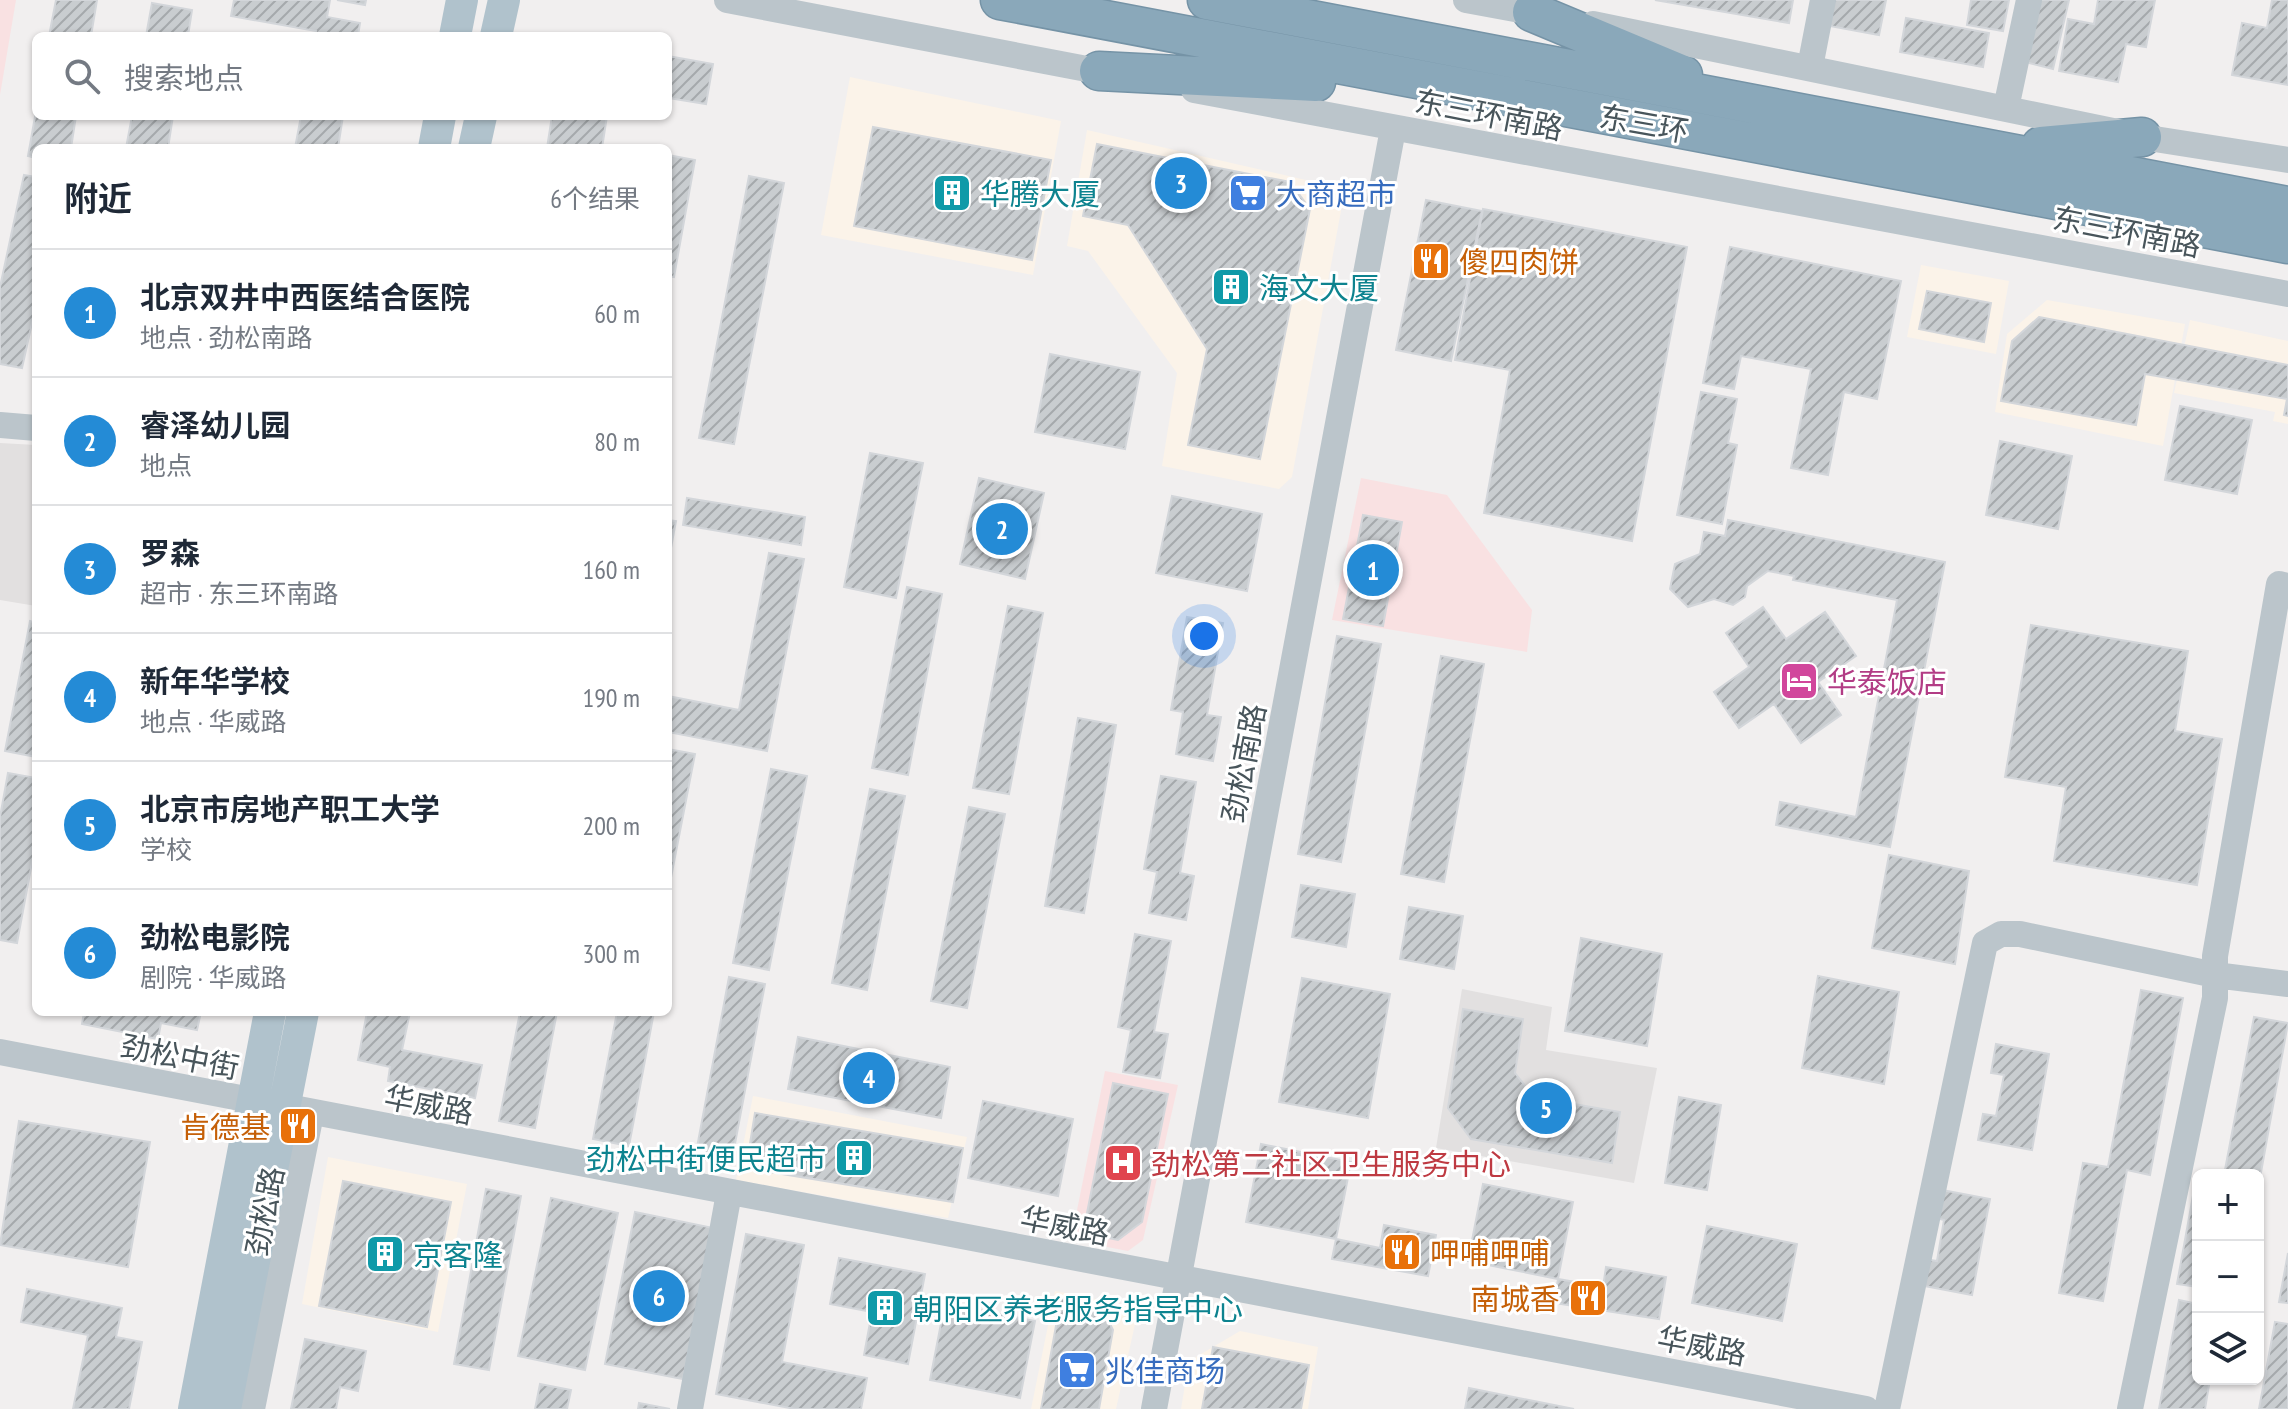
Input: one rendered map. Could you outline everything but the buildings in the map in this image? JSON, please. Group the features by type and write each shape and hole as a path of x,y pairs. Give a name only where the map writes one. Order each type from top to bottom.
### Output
{"highway":[{"name":"东三环","path":"1000,0 1445,88 1837,157 2288,244"},
{"name":"东三环","path":"1207,0 2288,206"},
{"path":"1532,12 1759,106"},
{"path":"1099,71 1445,88"},
{"path":"1997,151 2142,137"}],"main road":[{"path":"456,32 462,0"},
{"path":"497,32 504,0"},
{"path":"435,144 439,120"},
{"path":"475,144 480,120"},
{"name":"劲松路","path":"194,1409 269,1016"},
{"name":"劲松路","path":"225,1409 297,1112 303,1016"}],"street":[{"name":"东三环南路","path":"727,0 1393,129 2288,294"},
{"path":"1466,0 1810,67 2142,137 2288,160"},
{"path":"1810,67 1823,0"},
{"path":"2006,108 2029,0"},
{"name":"劲松南路","path":"1154,1409 1393,129"},
{"path":"0,425 32,428"},
{"path":"2130,1409 2215,998 2215,956 2279,584 2288,586"},
{"path":"1887,1409 1985,943 2001,934 2020,934 2215,975 2288,984"},
{"name":"劲松中街","path":"0,1052 252,1103"},
{"name":"华威路","path":"252,1103 1866,1409"},
{"path":"252,1409 297,1112"},
{"path":"690,1409 729,1193"}],"shaded area":[{"path":"0,0 16,0 0,95"},
{"name":"华腾大厦","path":"850,77 1061,121 1033,275 821,235"},
{"name":"海文大厦","path":"1087,130 1345,189 1292,477 1279,489 1162,466 1177,373 1088,251 1067,246"},
{"path":"1921,265 2009,281 1996,354 1907,337"},
{"path":"2047,300 2185,324 2163,446 1995,412 2007,334"},
{"path":"2190,320 2288,341 2288,424 2273,421 2275,412 2174,393"},
{"path":"0,443 32,445 32,605 0,600"},
{"path":"1361,478 1447,495 1532,610 1527,652 1332,620"},
{"path":"1462,989 1552,1007 1546,1050 1657,1068 1634,1183 1436,1148"},
{"name":"劲松第二社区卫生服务中心","path":"1105,1071 1178,1085 1143,1240 1128,1251 1071,1240"},
{"name":"劲松中街便民超市","path":"753,1096 967,1137 948,1218 736,1180"},
{"name":"京客隆","path":"328,1157 467,1184 438,1332 302,1304"},
{"name":"兆佳商场","path":"1055,1291 1132,1306 1136,1320 1116,1409 1031,1409"},
{"path":"1240,1331 1318,1347 1308,1409 1181,1409 1189,1361"}],"place":[{"name":"罗森","path":"1181,183"},
{"name":"华腾大厦","path":"952,193"},
{"name":"大商超市","path":"1248,193"},
{"name":"傻四肉饼","path":"1431,261"},
{"name":"海文大厦","path":"1231,287"},
{"name":"睿泽幼儿园","path":"1002,529"},
{"name":"北京双井中西医结合医院","path":"1373,570"},
{"name":"华泰饭店","path":"1799,681"},
{"name":"新年华学校","path":"869,1078"},
{"name":"北京市房地产职工大学","path":"1546,1108"},
{"name":"肯德基","path":"298,1126"},
{"name":"劲松中街便民超市","path":"854,1158"},
{"name":"劲松第二社区卫生服务中心","path":"1123,1163"},
{"name":"呷哺呷哺","path":"1402,1252"},
{"name":"京客隆","path":"385,1254"},
{"name":"劲松电影院","path":"659,1296"},
{"name":"南城香","path":"1588,1298"},
{"name":"朝阳区养老服务指导中心","path":"885,1308"},
{"name":"兆佳商场","path":"1077,1370"}]}
